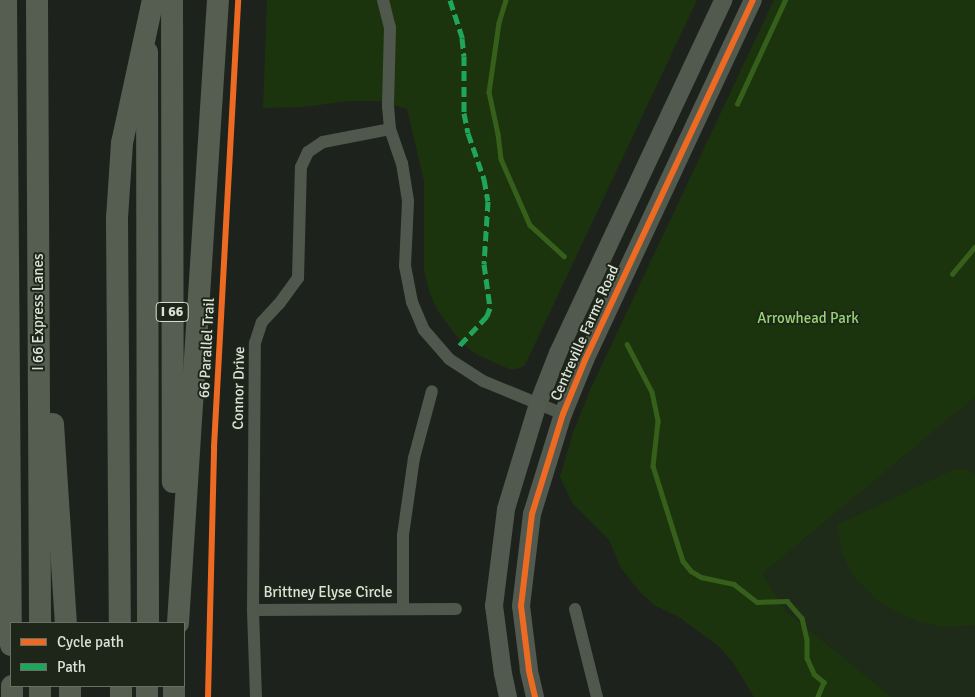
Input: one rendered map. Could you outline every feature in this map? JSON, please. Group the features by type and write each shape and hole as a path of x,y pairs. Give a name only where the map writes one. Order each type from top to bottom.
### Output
{"highway":[{"path":"6,0 11,622"},
{"name":"I 66 Express Lanes","path":"37,0 40,622"},
{"path":"147,0 148,622"},
{"path":"120,622 117,218 122,143 153,0"},
{"name":"I 66","path":"172,0 174,622"},
{"path":"178,622 218,0"},
{"path":"38,188 66,622"}],"street":[{"path":"383,0 390,28 388,106 390,129 402,163 408,202 405,266 412,302 424,330 449,359 483,380 563,414"},
{"name":"Centreville Farms Road","path":"508,697 494,606 506,509 538,404 558,353 722,0"},
{"name":"Centreville Farms Road","path":"535,697 529,670 521,606 532,514 563,414 589,351 753,0"},
{"name":"Connor Drive","path":"256,697 254,610 255,343 262,322 279,304 298,278 300,167 308,152 323,142 390,129"},
{"name":"Brittney Elyse Circle","path":"403,609 403,535 414,458 432,391"},
{"name":"Brittney Elyse Circle","path":"254,610 456,609"},
{"path":"575,610 597,697"}],"shaded area":[{"path":"975,397 975,697 892,697 787,612 762,574"}],"green space":[{"path":"267,0 697,0 525,365 517,369 509,369 476,354 462,343 437,310 429,291 424,270 424,181 407,109 379,101 349,101 303,107 263,108"},
{"name":"Arrowhead Park","path":"774,0 975,0 975,397 762,574 787,612 892,697 754,697 732,661 717,645 679,617 654,605 640,592 621,568 609,540 573,504 560,477 573,433 590,390"},
{"path":"957,468 969,470 975,474 975,625 941,627 918,621 893,610 875,598 853,576 842,553 837,525"}],"waterway":[{"path":"506,0 499,23 489,92 501,159 530,225 564,256"},
{"path":"737,104 785,0"},
{"path":"952,274 975,247"},
{"path":"627,344 652,392 658,421 653,466 683,561 691,571 701,577 734,584 757,602 787,601 802,618 807,639 807,658 814,674 824,682 818,697"}],"marked path":[{"path":"450,0 462,38 464,56 464,113 468,133 484,179 488,201 484,264 490,308 487,316 459,346"}],"cycle path":[{"name":"66 Parallel Trail","path":"208,697 214,447 238,0"},
{"path":"535,697 529,670 521,606 532,514 563,414 585,360 753,0"}]}
